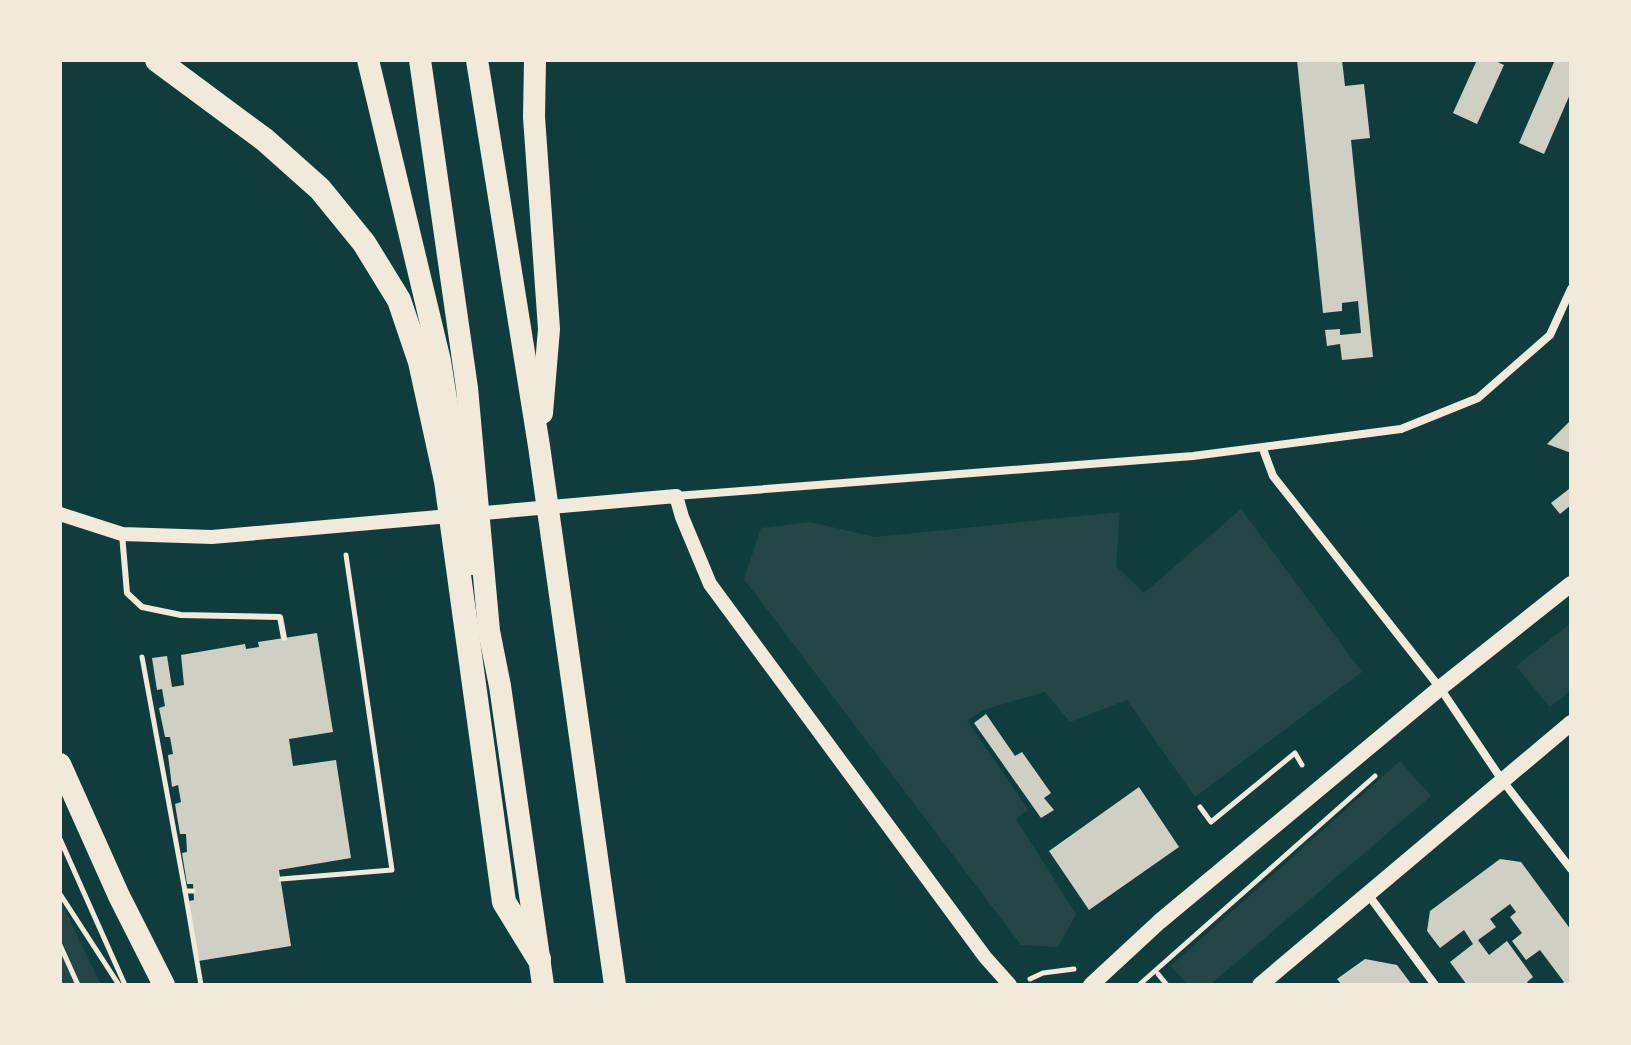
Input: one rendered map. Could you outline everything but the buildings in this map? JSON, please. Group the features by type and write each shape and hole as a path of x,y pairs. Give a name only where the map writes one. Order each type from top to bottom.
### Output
{"highway":[{"path":"157,60 265,140 320,189 364,243 399,300 460,478"},
{"path":"368,60 440,361 500,686 543,985"},
{"path":"420,60 450,252 460,478 504,902 539,959"},
{"path":"477,60 539,446 615,985"},
{"path":"535,60 534,117 549,329 539,446"},
{"path":"60,764 119,896 164,985"}],"main road":[{"path":"1091,985 1159,922 1440,688 1571,584"},
{"path":"1260,985 1571,723"}],"street":[{"path":"60,514 122,534 212,537 1263,449 1401,429 1478,398 1550,335 1571,289"},
{"path":"1263,449 1273,476 1440,688 1502,780 1571,869"},
{"path":"676,496 710,584 985,957 1010,985"},
{"path":"1367,893 1435,985"}],"lane":[{"path":"122,534 127,593 142,607 181,615 280,617 284,638"}],"path":[{"path":"281,879 392,870 346,555"},
{"path":"142,657 201,985"},
{"path":"1200,807 1211,822 1295,753 1302,765"},
{"path":"1139,985 1152,970 1381,771"},
{"path":"60,839 122,985"},
{"path":"185,891 193,891"},
{"path":"60,894 122,985"},
{"path":"60,945 78,985"},
{"path":"1158,974 1167,985"}],"shaded area":[{"path":"1241,509 1362,672 1195,797 1127,700 1070,722 1045,692 986,709 967,720 1028,810 1016,819 1076,914 1058,947 1021,945 744,579 761,528 810,522 875,537 1120,512 1116,566 1144,593"},
{"path":"1571,623 1571,690 1550,707 1516,666"},
{"path":"1400,761 1431,796 1210,985 1188,985 1171,966"},
{"path":"60,899 101,985 60,985"}]}
